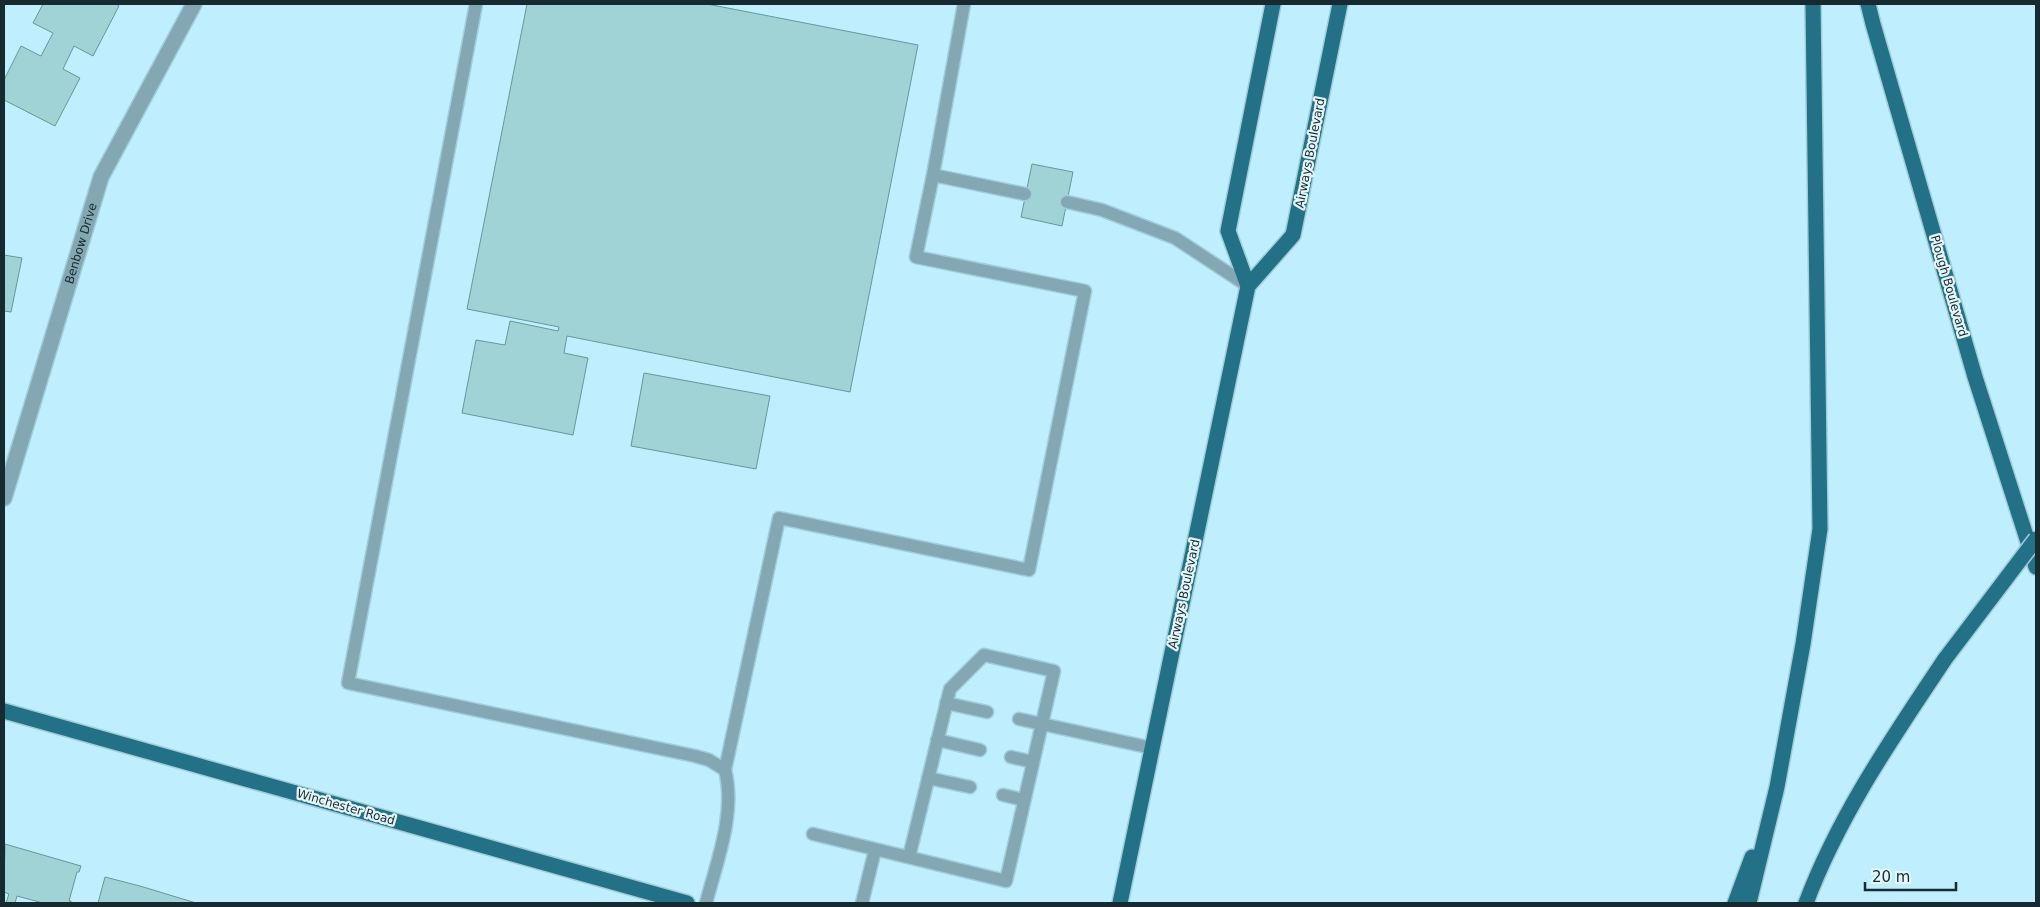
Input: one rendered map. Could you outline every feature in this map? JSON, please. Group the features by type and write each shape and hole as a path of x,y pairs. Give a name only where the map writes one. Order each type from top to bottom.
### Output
{"main road":[{"path":"1248,286 1228,231 1273,4"},
{"name":"Airways Boulevard","path":"1120,903 1248,286 1293,234 1340,4"},
{"path":"1749,903 1777,787 1803,644 1820,529 1813,4"},
{"name":"Plough Boulevard","path":"1868,4 1872,24 1975,377 2036,567"},
{"path":"1806,903 1820,867 1871,772 1945,659 2036,539"},
{"name":"Winchester Road","path":"4,711 687,903"},
{"path":"1735,903 1777,787"}],"street":[{"name":"Benbow Drive","path":"4,498 101,177 194,4"}],"lane":[{"path":"476,4 348,683 695,756 709,760 724,770"},
{"path":"706,903 720,848 728,805 729,796 724,770 779,518 1029,570 1084,291 916,257 964,4"},
{"path":"933,174 1025,194"},
{"path":"1067,202 1102,210 1175,238 1248,286"},
{"path":"813,834 875,850 909,858 1006,880 1054,671 984,655 950,689 909,858"},
{"path":"946,703 987,712"},
{"path":"1019,719 1152,748"},
{"path":"937,740 980,750"},
{"path":"1011,757 1033,762"},
{"path":"928,778 970,787"},
{"path":"1003,795 1024,800"},
{"path":"862,903 875,850"}],"building":[{"path":"43,4 116,4 119,6 93,56 74,46 63,69 80,78 55,126 4,100 4,80 21,46 41,56 53,33 33,23"},
{"path":"527,4 707,4 918,45 850,392 567,336 564,353 588,358 573,435 462,413 476,340 505,345 510,321 558,331 559,327 467,309"},
{"path":"1032,164 1073,172 1062,226 1021,217"},
{"path":"4,255 22,258 11,312 4,311"},
{"path":"644,373 770,396 756,469 631,446"},
{"path":"5,844 81,866 79,872 77,872 69,901 71,903 43,903 17,896 15,903 6,903 9,894 4,892"},
{"path":"105,877 140,886 196,903 98,903"}]}
